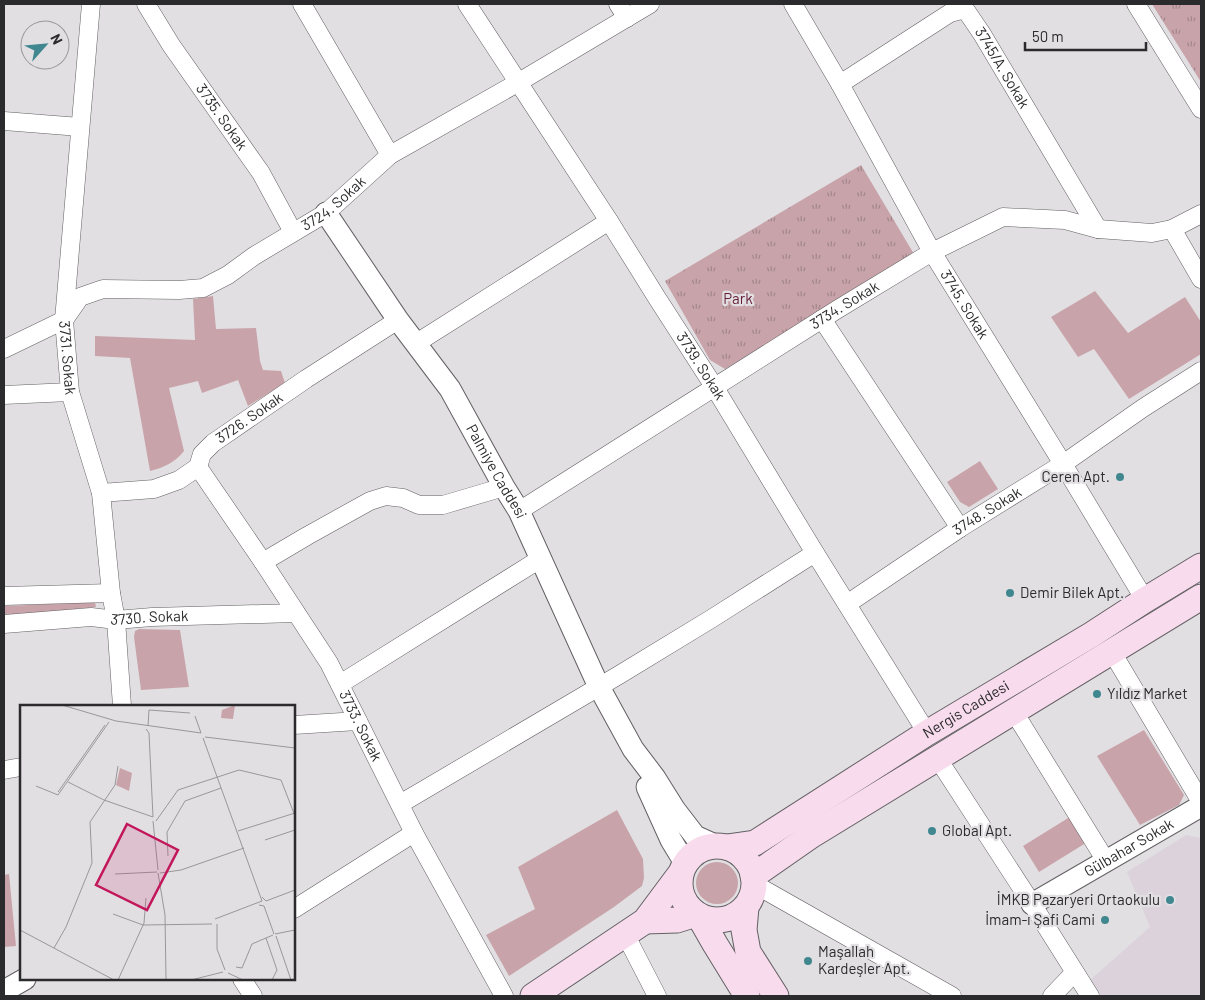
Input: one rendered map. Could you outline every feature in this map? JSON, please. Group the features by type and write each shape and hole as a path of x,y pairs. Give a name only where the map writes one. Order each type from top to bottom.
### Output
{"main road":[{"name":"Nergis Caddesi","path":"721,846 755,843 927,734 1092,635 1144,600 1201,566"},
{"name":"Nergis Caddesi","path":"754,880 812,835 1201,597"},
{"path":"533,996 635,928 693,854 703,848 721,846 738,852 746,860 752,871 754,880 752,896 746,907 736,916 724,920 712,920 698,915 689,909 682,898 679,886 682,869"},
{"path":"746,907 744,930 748,952 776,996"},
{"path":"635,928 698,915"},
{"path":"698,915 747,996"}],"street":[{"name":"3731. Sokak","path":"91,4 64,320 70,392 101,493 111,593 116,620 122,705"},
{"name":"3735. Sokak","path":"146,4 170,45 261,173 293,232"},
{"path":"302,4 390,156"},
{"name":"3739. Sokak","path":"467,4 609,221 715,388 814,553 927,734"},
{"name":"3724. Sokak","path":"4,349 64,320 80,297 103,289 179,290 203,288 228,275 254,256 326,213 390,156 519,82 622,11 650,4"},
{"name":"3745. Sokak","path":"793,4 840,84 932,252 1063,464 1144,600"},
{"path":"1136,4 1201,109"},
{"name":"3745/A. Sokak","path":"840,84 950,13 969,6 982,34 1098,228"},
{"path":"4,121 80,127"},
{"name":"Palmiye Caddesi","path":"326,213 398,320 450,389 519,511 599,687 633,749 682,869"},
{"name":"3734. Sokak","path":"519,511 822,319 932,252 1003,217 1065,220 1098,228 1152,233 1172,229 1201,214"},
{"path":"415,344 609,221"},
{"path":"1172,229 1201,280"},
{"path":"822,319 960,528"},
{"name":"3726. Sokak","path":"101,493 154,489 179,480 198,467 202,454 213,443 306,379 398,320"},
{"name":"3748. Sokak","path":"847,604 960,528 1063,464 1143,408 1201,371"},
{"path":"4,395 70,392"},
{"name":"3733. Sokak","path":"198,467 264,562 329,663 414,833 504,996"},
{"path":"264,562 370,501 386,496 403,498 419,505 443,505 504,487"},
{"path":"400,804 599,687 711,619 814,553"},
{"path":"340,684 540,559"},
{"path":"4,596 111,593"},
{"name":"3730. Sokak","path":"4,624 92,617 116,620 152,617 296,613"},
{"path":"1112,652 1201,804"},
{"path":"1014,712 1106,861"},
{"path":"295,724 358,721"},
{"name":"Palmiye Caddesi","path":"633,749 695,836 721,846"},
{"path":"938,758 1090,996"},
{"path":"4,770 20,767"},
{"name":"Gülbahar Sokak","path":"1032,904 1201,804"},
{"path":"295,908 414,833"},
{"path":"754,880 952,996"},
{"path":"635,928 657,996"},
{"path":"1052,996 1074,973"},
{"path":"4,991 23,980"},
{"path":"243,980 253,996"}],"shaded area":[{"name":"İMKB Pazaryeri Ortaokulu","path":"1186,835 1201,838 1201,996 1099,996 1089,981 1150,927 1127,872"}],"green space":[{"path":"1152,4 1201,4 1201,82"},
{"name":"Park","path":"861,165 914,254 725,369 710,360 665,281"},
{"path":"1095,291 1128,333 1185,297 1201,322 1201,354 1129,399 1094,349 1078,357 1051,317"},
{"path":"213,296 216,329 256,328 263,370 281,371 285,383 248,406 238,380 202,393 198,381 169,388 184,451 169,464 150,471 130,358 95,356 95,336 195,340 193,299"},
{"path":"980,461 998,489 969,507 960,502 947,482"},
{"path":"95,602 96,607 4,616 4,606"},
{"path":"139,629 180,630 189,687 141,690 134,637 135,631"},
{"path":"1144,730 1184,795 1179,805 1140,825 1097,756"},
{"path":"617,810 643,859 644,878 642,886 614,907 509,976 486,935 535,909 518,867"},
{"path":"1073,815 1089,841 1039,872 1023,846"},
{"path":"721,862 729,865 735,871 738,883 735,895 729,901 713,904 705,901 699,895 696,879 699,871 705,865"},
{"path":"9,874 16,946 4,947 4,875"}],"place":[{"name":"Ceren Apt.","path":"1120,477"},
{"name":"Demir Bilek Apt.","path":"1010,593"},
{"name":"Yıldız Market","path":"1097,694"},
{"name":"Global Apt.","path":"932,831"},
{"name":"İMKB Pazaryeri Ortaokulu","path":"1170,900"},
{"name":"İmam-ı Şafi Cami","path":"1105,920"},
{"name":"Maşallah Kardeşler Apt.","path":"808,961"}]}
